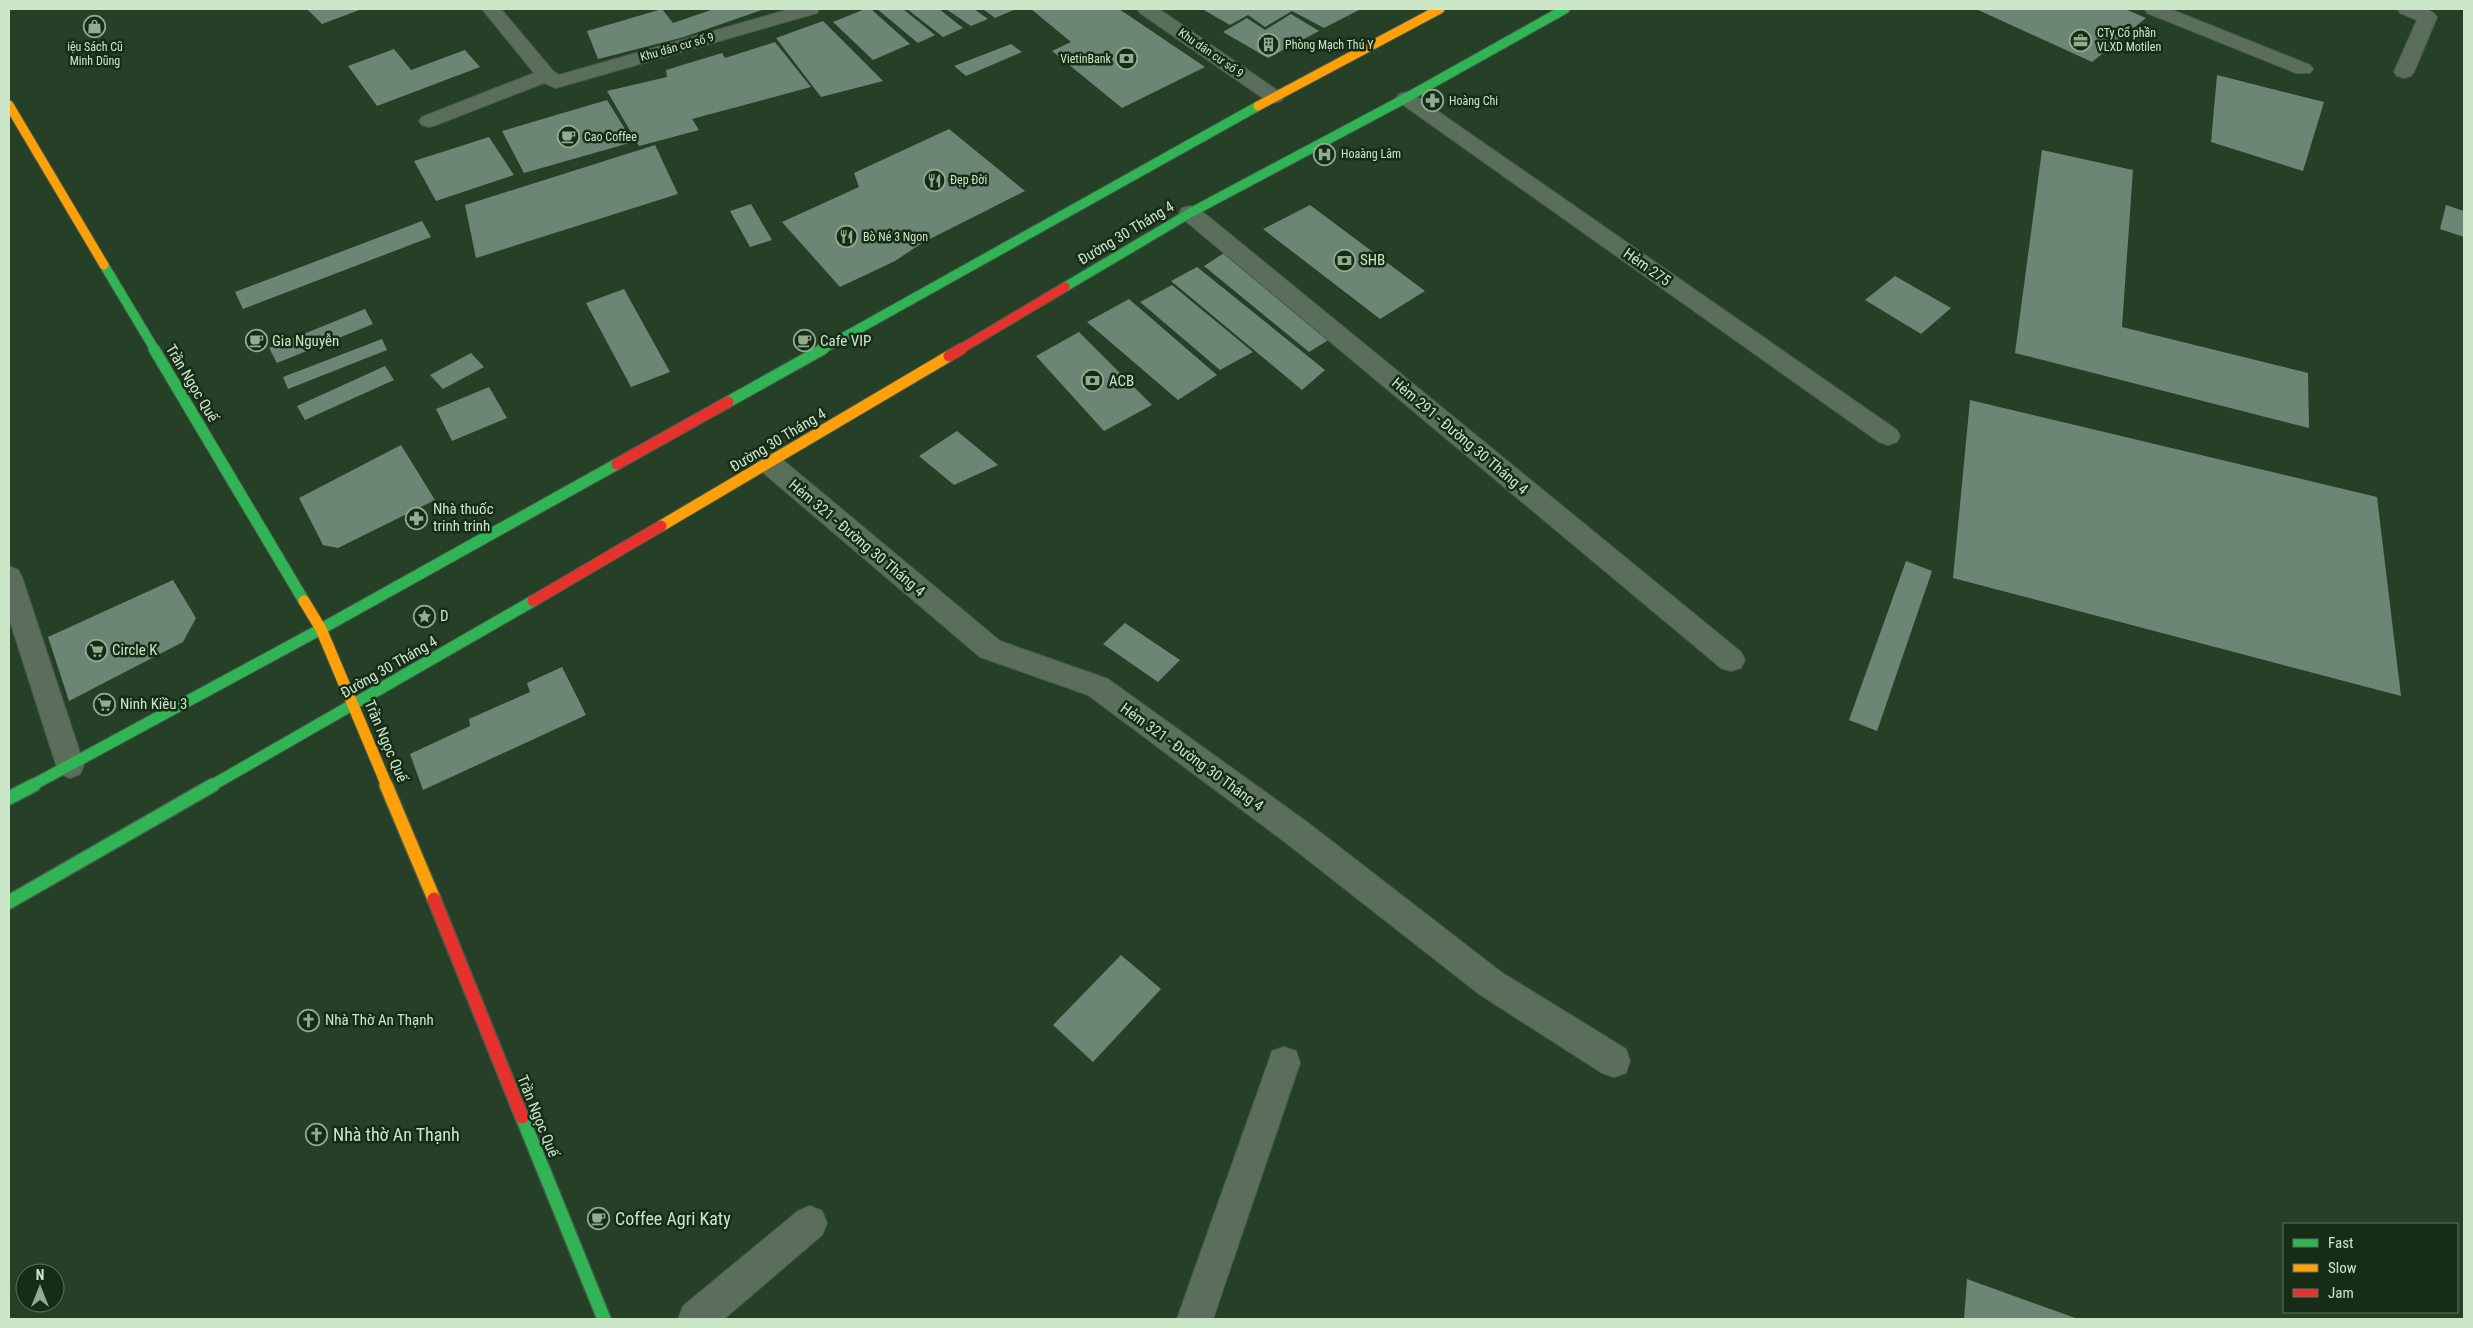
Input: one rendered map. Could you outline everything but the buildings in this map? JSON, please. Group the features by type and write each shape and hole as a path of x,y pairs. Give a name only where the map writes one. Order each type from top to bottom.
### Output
{"main road":[{"path":"9,798 321,629 1274,97 1440,9"},
{"name":"Đường 30 Tháng 4","path":"9,902 355,705 769,463 1190,213 1406,98 1565,9"},
{"name":"Trần Ngọc Quế","path":"9,105 321,629 355,705 604,1319"}],"street":[{"path":"429,121 546,74 490,9"},
{"name":"Khu dân cư số 9","path":"546,74 556,82 810,9"},
{"name":"Khu dân cư số 9","path":"1147,9 1274,97"},
{"path":"2154,9 2303,69"},
{"path":"2404,72 2428,17 2407,9"},
{"name":"Hẻm 275","path":"1406,98 1888,436"},
{"name":"Hẻm 291 - Đường 30 Tháng 4","path":"1190,213 1731,660"},
{"name":"Hẻm 321 - Đường 30 Tháng 4","path":"769,463 990,649 1098,688 1296,832 1490,983 1614,1061"},
{"path":"9,577 70,765"},
{"path":"1195,1319 1284,1063"},
{"path":"696,1319 810,1223"}],"traffic: fast":[{"path":"1065,287 1190,213 1406,98 1565,9"},
{"path":"728,402 1258,106"},
{"path":"104,265 304,601"},
{"path":"9,798 321,629 617,464"},
{"path":"9,902 533,601"},
{"path":"522,1117 604,1319"}],"traffic: slow":[{"path":"1258,106 1440,9"},
{"path":"9,105 104,265"},
{"path":"661,526 949,356"},
{"path":"304,601 321,629 434,899"}],"traffic: jam":[{"path":"949,356 1065,287"},
{"path":"617,464 728,402"},
{"path":"533,601 661,526"},
{"path":"434,899 522,1117"}],"place":[{"name":"iệu Sách Cũ Minh Dũng","path":"95,26"},
{"name":"CTy Cổ phần VLXD Motilen","path":"2081,40"},
{"name":"Phòng Mạch Thú Y","path":"1269,45"},
{"name":"VietinBank","path":"1127,59"},
{"name":"Hoàng Chi","path":"1433,101"},
{"name":"Cao Coffee","path":"568,137"},
{"name":"Hoaàng Lâm","path":"1325,154"},
{"name":"Đẹp Đời","path":"934,180"},
{"name":"Bò Né 3 Ngon","path":"847,237"},
{"name":"SHB","path":"1344,260"},
{"name":"Gia Nguyễn","path":"256,341"},
{"name":"Cafe VIP","path":"804,341"},
{"name":"ACB","path":"1093,381"},
{"name":"Nhà thuốc trinh trinh","path":"417,518"},
{"name":"D","path":"424,616"},
{"name":"Circle K","path":"96,650"},
{"name":"Ninh Kiều 3","path":"104,704"},
{"name":"Nhà Thờ An Thạnh","path":"309,1020"},
{"name":"Nhà thờ An Thạnh","path":"317,1134"},
{"name":"Coffee Agri Katy","path":"599,1218"}]}
